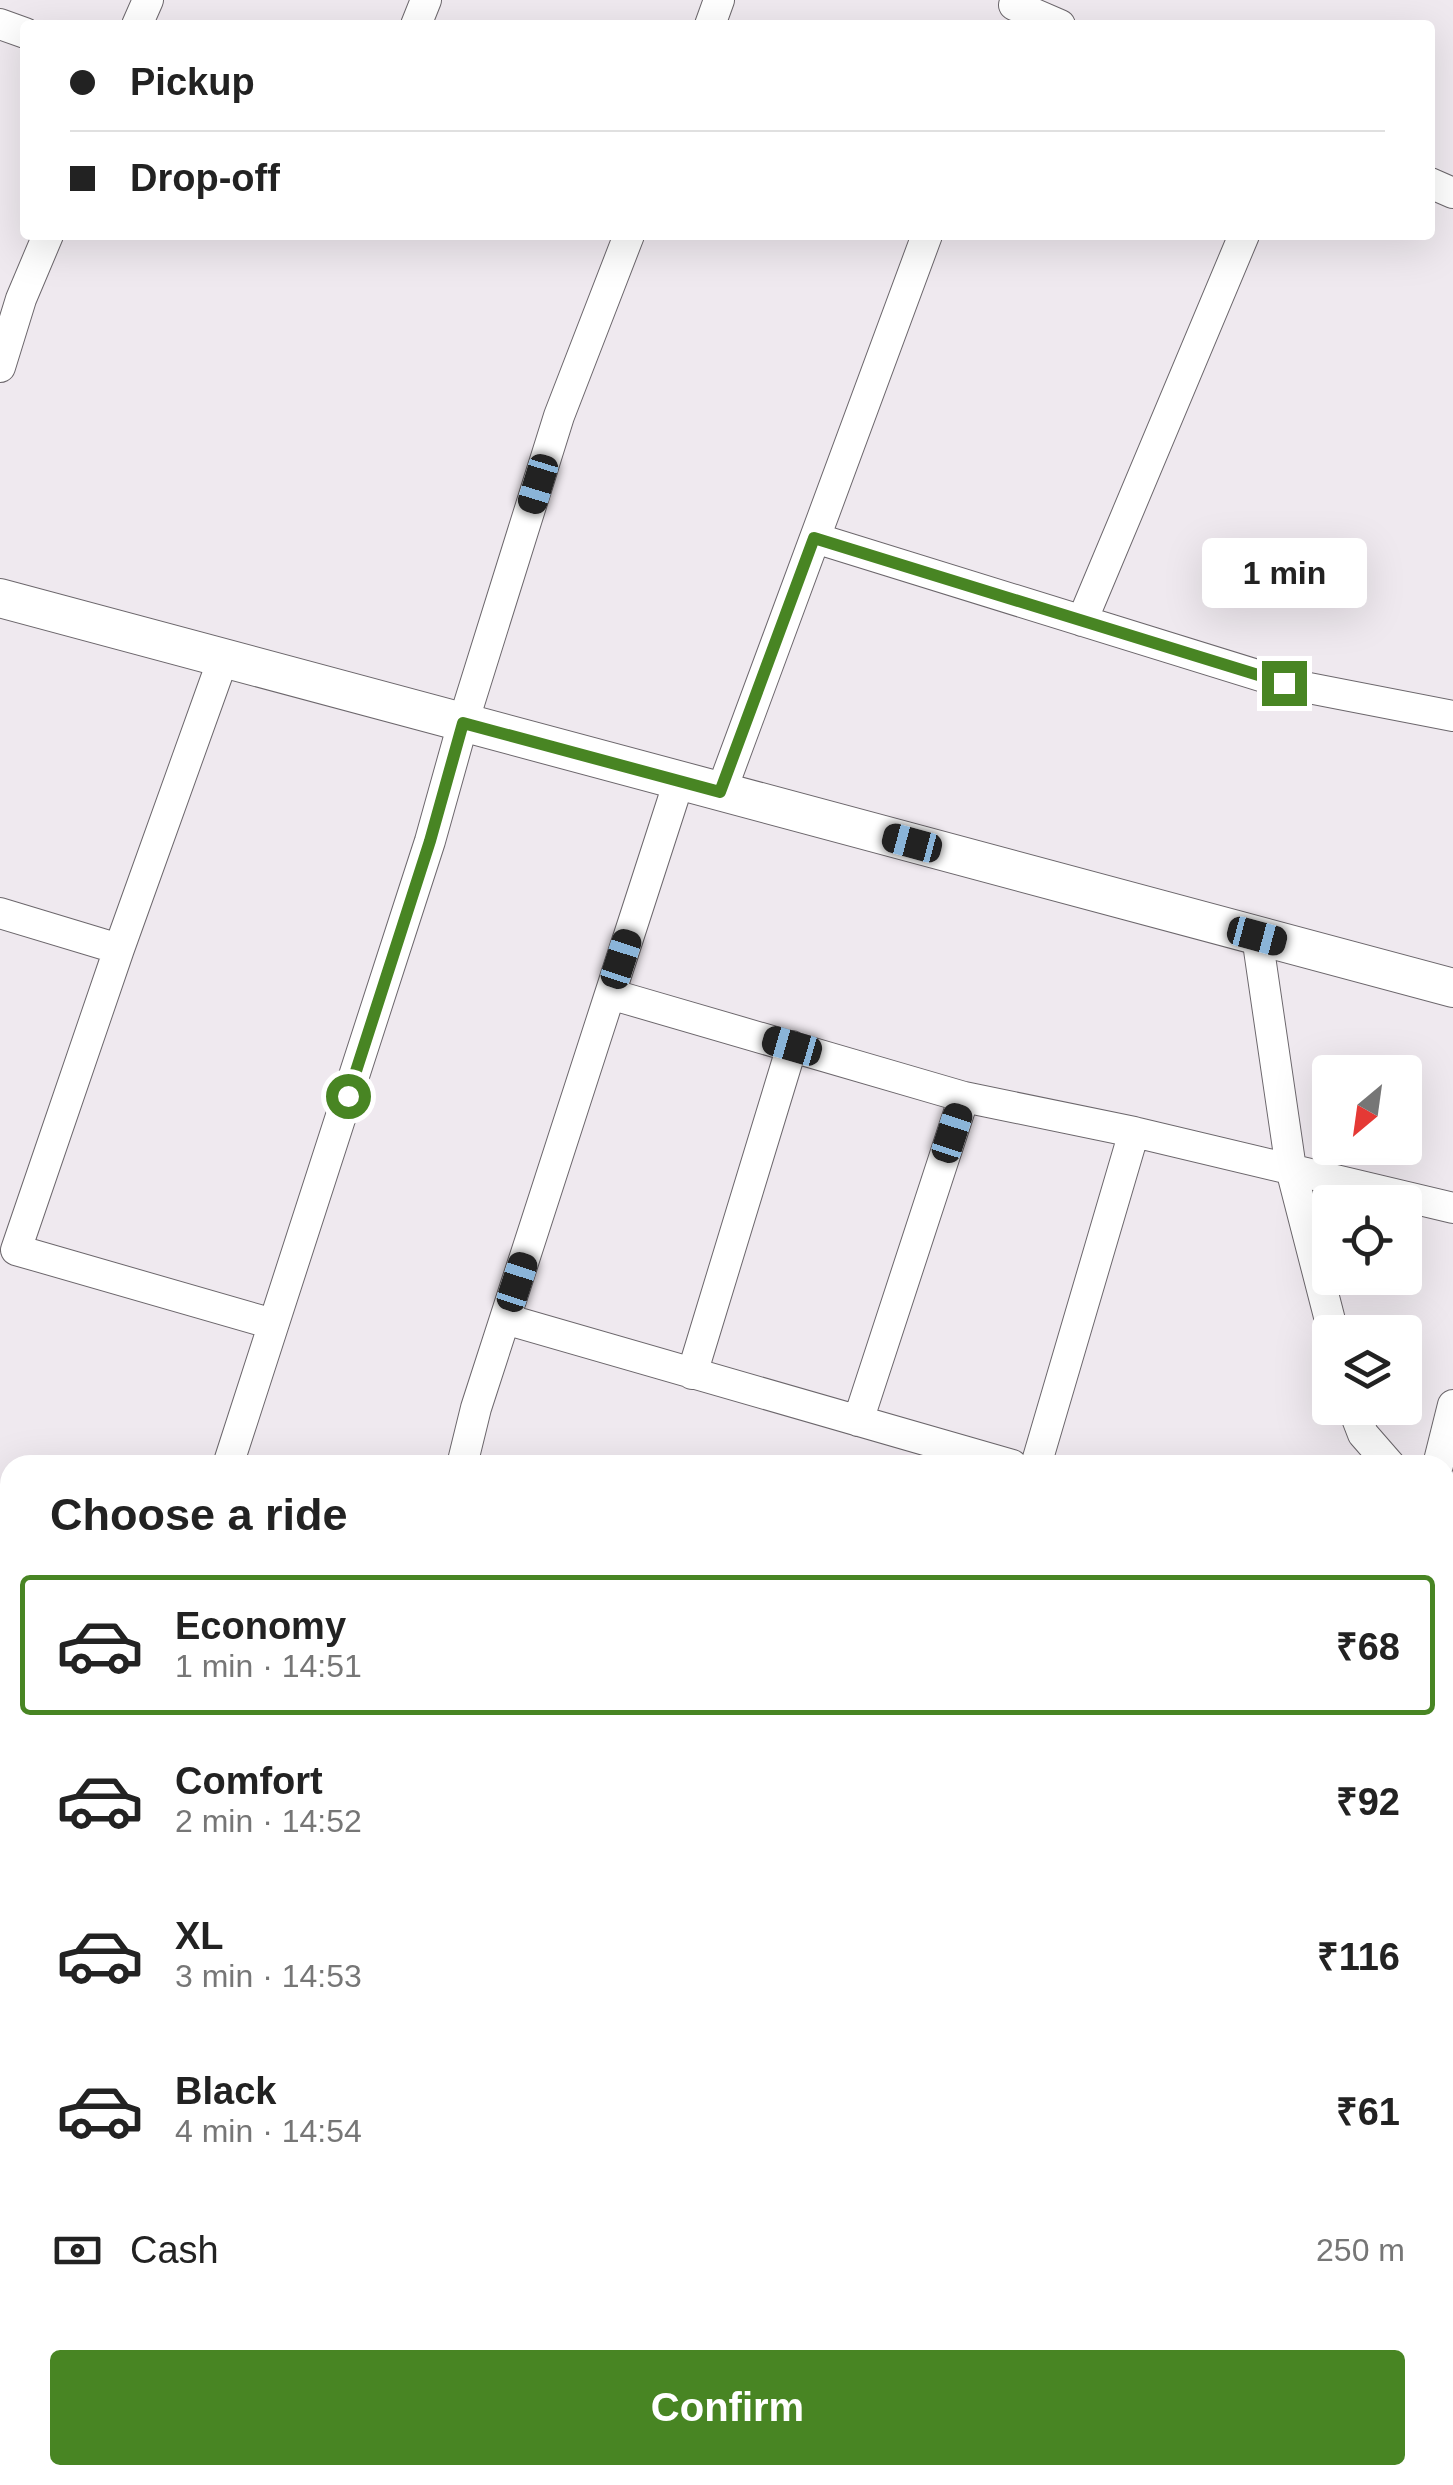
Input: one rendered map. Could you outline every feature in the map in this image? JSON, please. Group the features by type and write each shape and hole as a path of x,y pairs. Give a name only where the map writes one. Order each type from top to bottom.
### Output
{"street":[{"path":"1012,10 1044,20"},
{"path":"0,367 10,296 45,240"},
{"path":"231,1455 424,860 559,416 626,240"},
{"path":"720,792 924,240"},
{"path":"1082,621 1242,240"},
{"path":"814,538 1284,683 1453,716"},
{"path":"0,598 1453,988"},
{"path":"224,659 10,1236 16,1250 273,1324"},
{"path":"464,1455 476,1408 679,781"},
{"path":"0,914 119,949"},
{"path":"1257,936 1291,1169 1329,1315"},
{"path":"610,994 964,1097 1134,1132 1453,1208"},
{"path":"692,1374 792,1046"},
{"path":"858,1421 964,1097"},
{"path":"1039,1455 1134,1132"},
{"path":"505,1319 977,1455"},
{"path":"1440,1455 1453,1405"},
{"path":"1359,1425 1381,1455"}],"route":[{"path":"348,1096 430,841 463,723 720,792 814,538 1284,683"}]}
